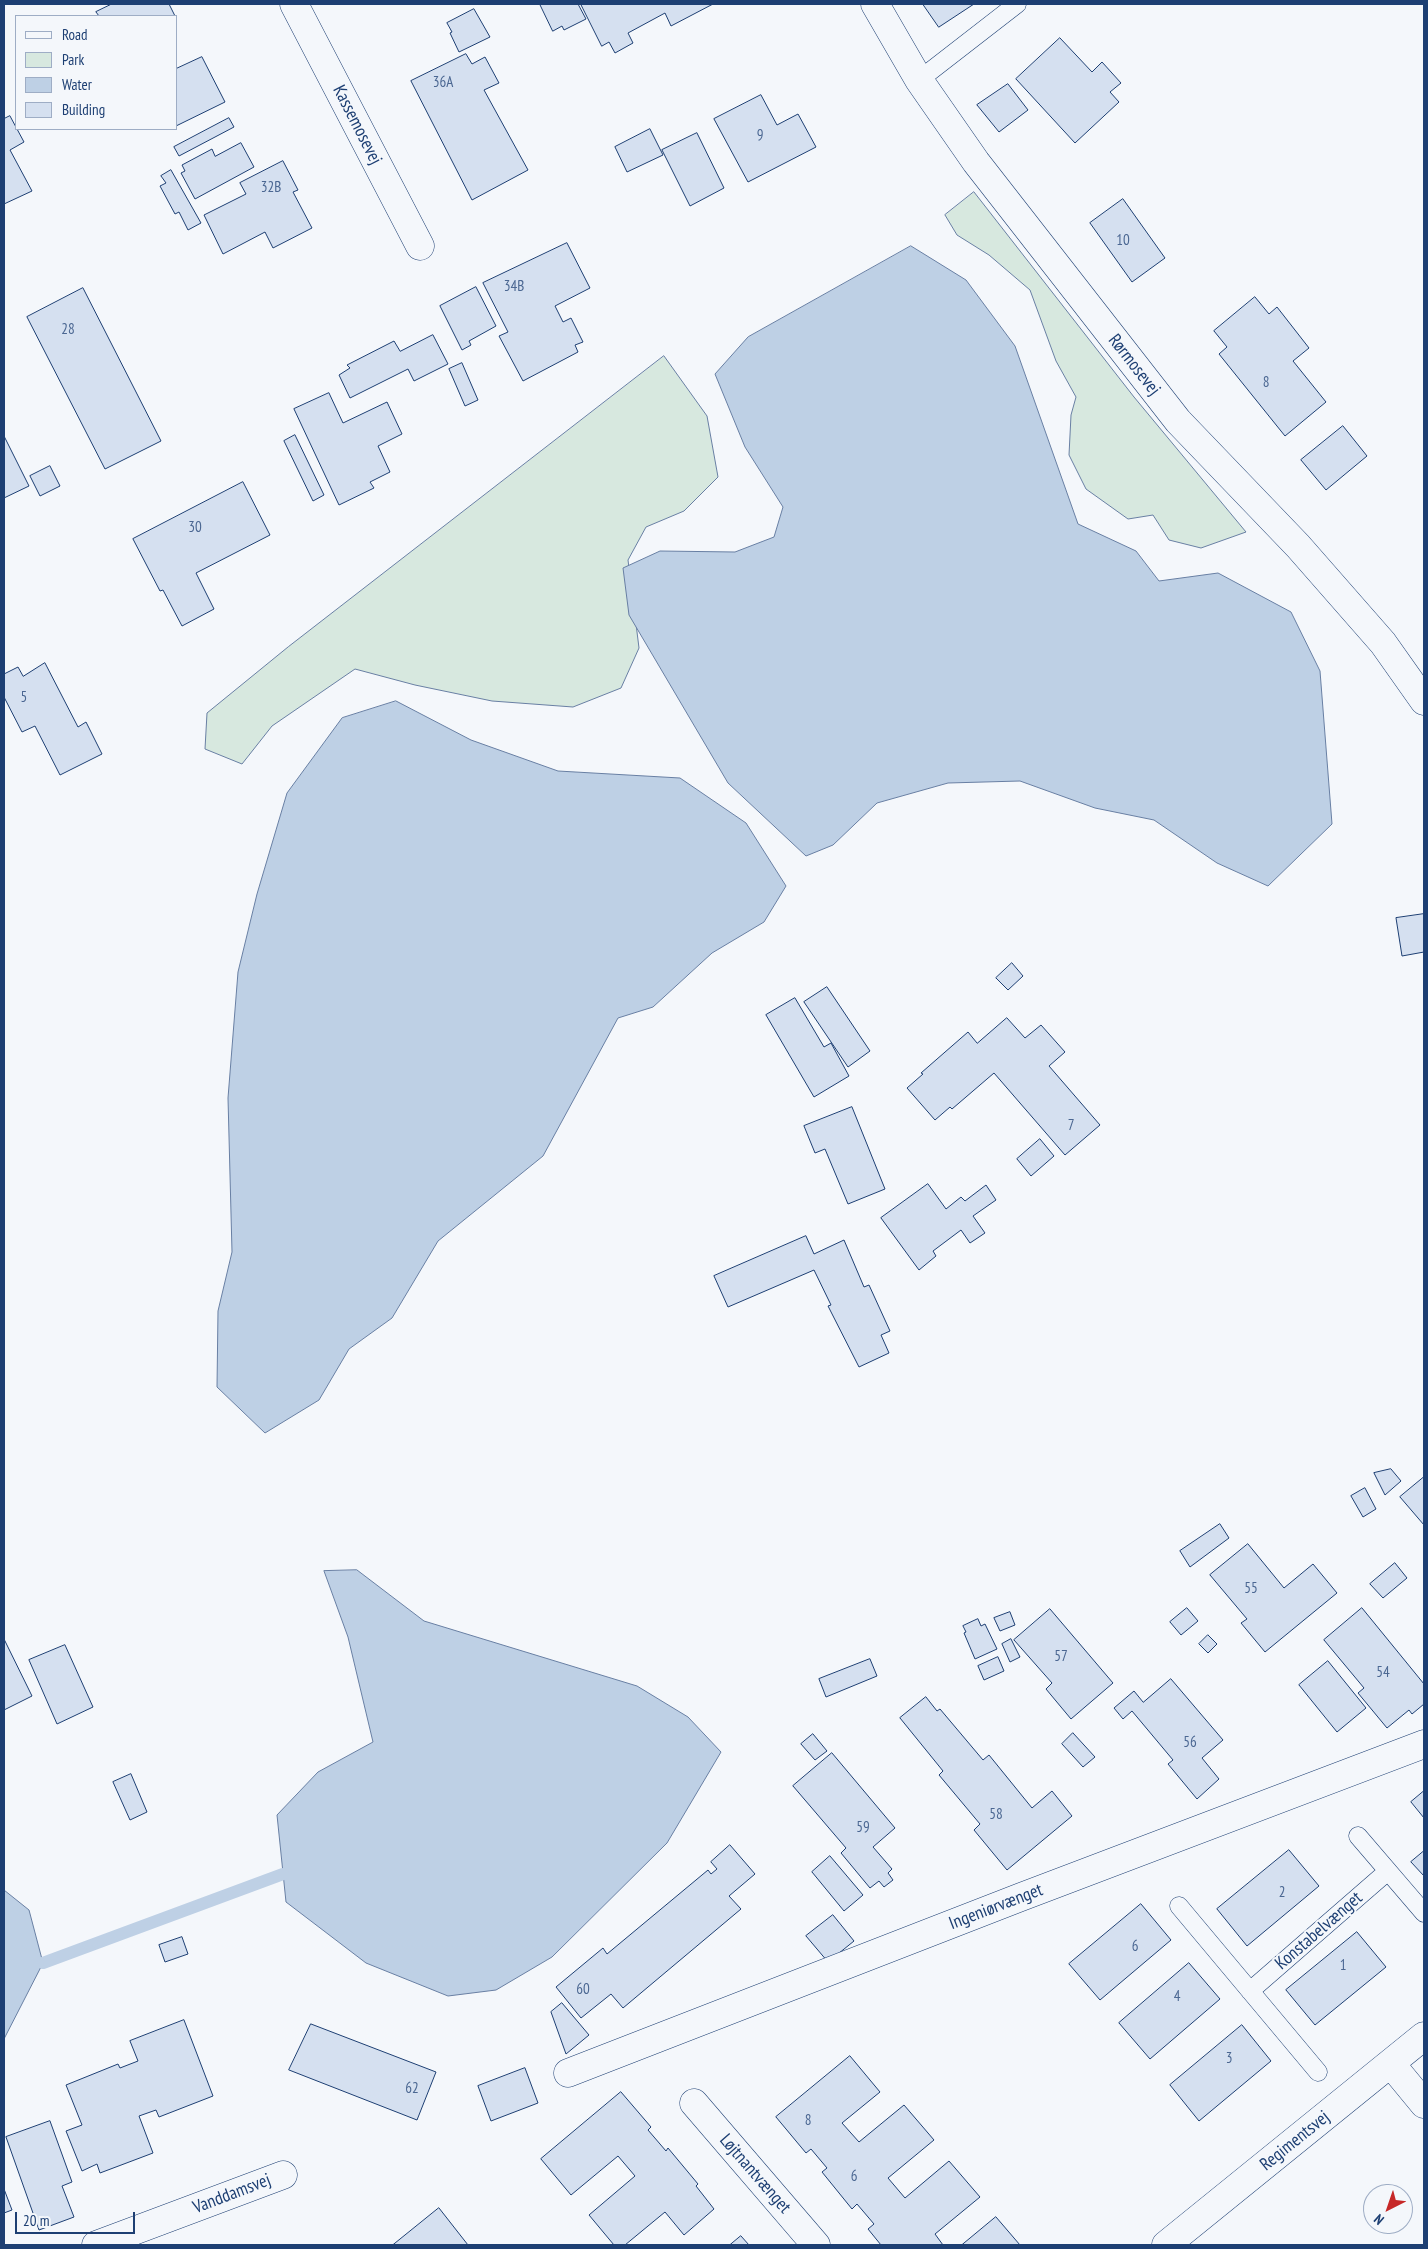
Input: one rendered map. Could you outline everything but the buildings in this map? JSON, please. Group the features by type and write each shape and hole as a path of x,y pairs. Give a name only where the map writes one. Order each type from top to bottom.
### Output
{"street":[{"name":"Kassemosevej","path":"294,4 420,246"},
{"name":"Rørmosevej","path":"875,4 919,80 976,162 1178,421 1318,568 1383,643 1424,701"},
{"name":"Ingeniørvænget","path":"568,2073 1424,1744"},
{"name":"Regimentsvej","path":"1166,2245 1424,2036"},
{"path":"1391,2064 1424,2104"},
{"name":"Løjtnantvænget","path":"694,2103 816,2245"},
{"name":"Vanddamsvej","path":"96,2245 283,2175"}],"lane":[{"path":"919,80 1017,4"},
{"path":"1358,1836 1424,1913"},
{"name":"Konstabelvænget","path":"1250,1992 1388,1871"},
{"path":"1179,1906 1318,2072"}],"green space":[{"path":"974,192 1134,397 1246,532 1201,548 1169,540 1153,515 1128,519 1086,489 1069,455 1071,415 1076,397 1056,361 1030,290 989,255 957,235 945,215"},
{"path":"664,356 707,416 718,477 684,511 646,527 628,560 639,648 621,688 573,707 492,701 415,685 355,669 272,726 242,764 205,749 207,713 288,647"}],"water":[{"path":"911,246 966,280 1015,346 1078,524 1136,551 1159,581 1218,573 1291,612 1320,671 1332,824 1268,886 1217,863 1154,820 1095,808 1020,781 948,783 877,803 833,845 806,856 728,783 629,615 623,568 660,551 735,552 774,537 783,507 745,447 715,374 748,337"},
{"path":"396,701 471,740 558,771 680,778 746,823 786,886 764,922 712,953 653,1007 618,1018 543,1156 438,1241 392,1318 349,1349 319,1400 265,1433 217,1387 218,1311 232,1252 228,1098 238,972 257,894 287,793 342,718"},
{"path":"357,1570 424,1621 637,1686 688,1717 721,1752 667,1843 552,1957 496,1990 448,1996 366,1963 286,1902 277,1815 318,1772 373,1742 348,1637 324,1571"},
{"path":"4,1890 29,1910 43,1963 4,2039"}],"waterway":[{"path":"43,1963 283,1874"}]}
